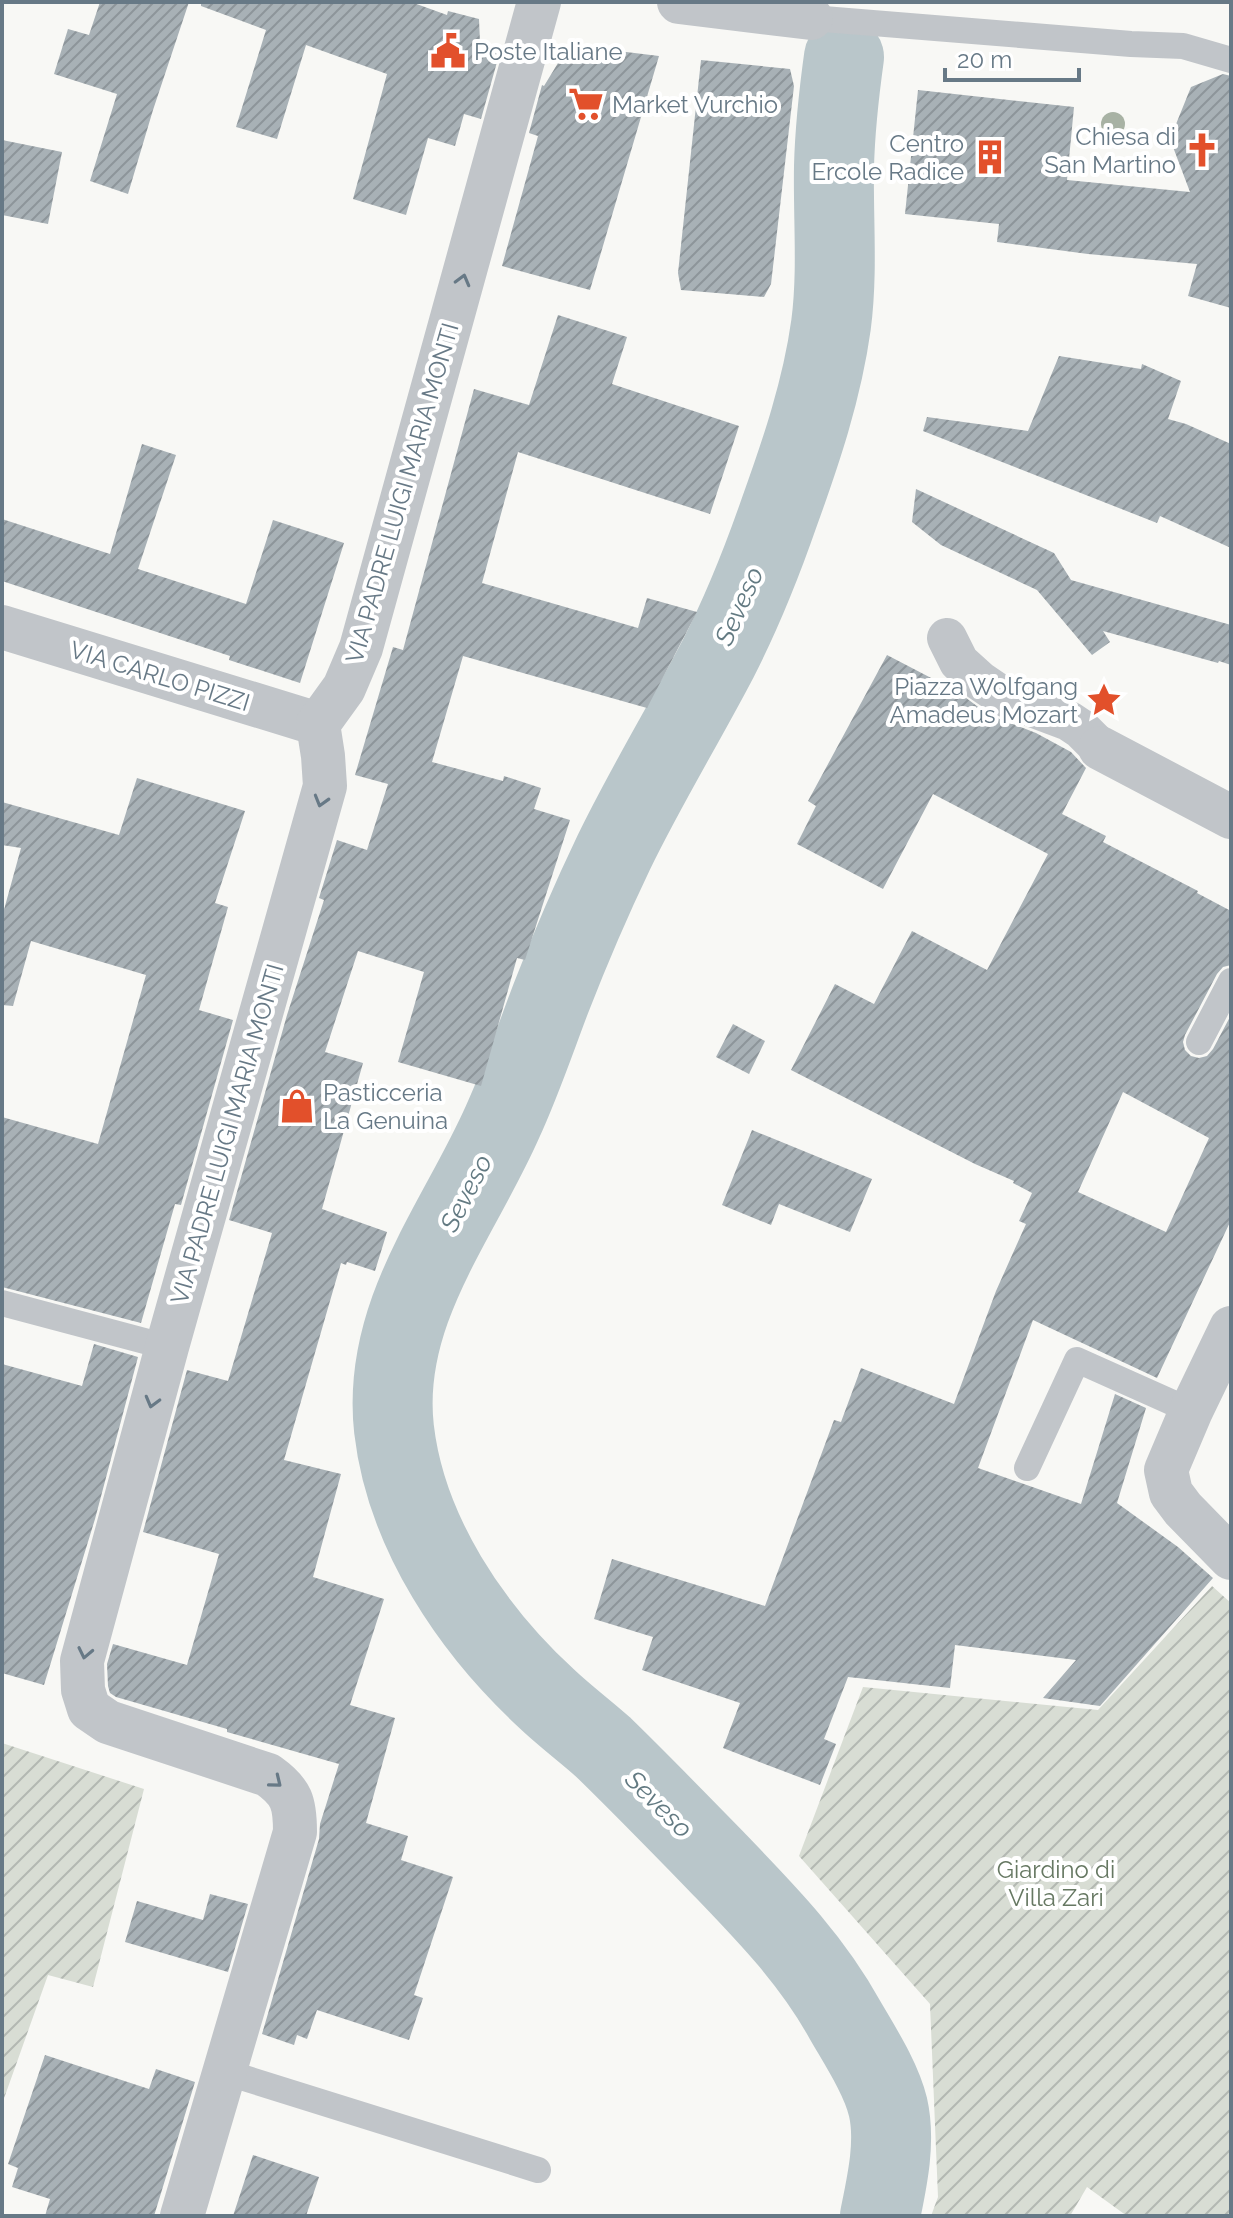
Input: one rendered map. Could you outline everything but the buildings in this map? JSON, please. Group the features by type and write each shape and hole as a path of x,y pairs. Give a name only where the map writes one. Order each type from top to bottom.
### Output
{"street":[{"name":"VIA PADRE LUIGI MARIA MONTI","path":"182,2216 295,1832 295,1808 284,1786 268,1775 108,1722 89,1709 83,1690 82,1661 325,786 318,724 344,688 361,648 539,2"},
{"path":"679,2 811,18"},
{"name":"VIA CARLO PIZZI","path":"2,627 318,724"},
{"path":"947,638 959,662 1002,696 1069,721 1100,748 1231,817"},
{"path":"1231,1328 1166,1470 1171,1493 1231,1558"}],"lane":[{"path":"811,18 1183,46 1231,60"},
{"path":"1199,1042 1231,981"},
{"path":"2,1303 167,1347"},
{"path":"1027,1468 1077,1360 1191,1411"},
{"path":"225,2072 538,2170"}],"green space":[{"name":"Giardino di Villa Zari","path":"1212,1586 1231,1603 1231,2216 1127,2216 1087,2187 1070,2216 931,2216 938,2197 930,2004 799,1856 863,1687 1098,1710"},
{"path":"2,1743 144,1789 93,1987 48,1975 2,2104"}],"waterway":[{"name":"Seveso","path":"844,57 835,152 835,265 831,325 816,397 795,467 766,550 735,623 614,852 566,961 502,1123 427,1270 399,1346 393,1387 394,1429 412,1505 428,1542 469,1611 519,1672 603,1747 768,1916 802,1955 832,1997 870,2062 888,2107 890,2162 880,2216"}],"place":[{"name":"Poste Italiane","path":"448,51"},
{"name":"Market Vurchio","path":"586,104"},
{"name":"Chiesa di San Martino","path":"1202,150"},
{"name":"Centro Ercole Radice","path":"990,157"},
{"name":"Piazza Wolfgang Amadeus Mozart","path":"1104,700"},
{"name":"Pasticceria La Genuina","path":"297,1106"}]}
